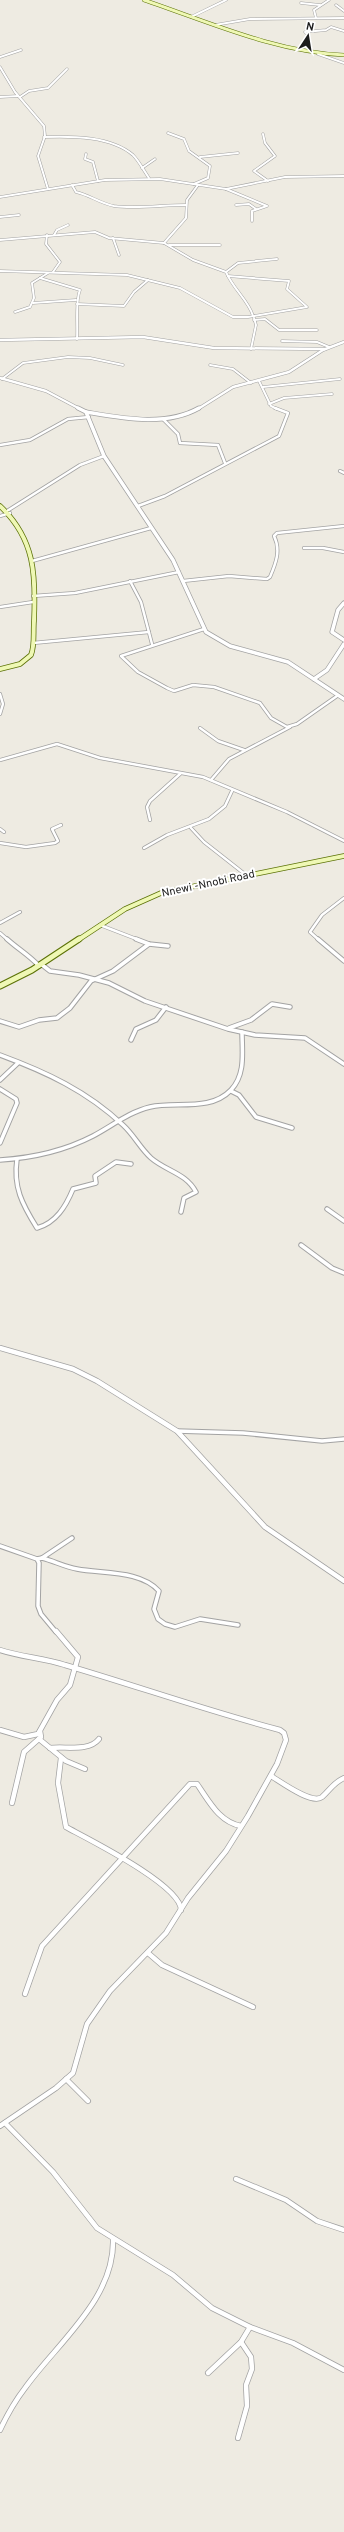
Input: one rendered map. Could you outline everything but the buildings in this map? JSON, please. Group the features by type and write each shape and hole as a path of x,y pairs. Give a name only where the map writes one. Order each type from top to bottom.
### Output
{"main road":[{"path":"144,0 284,48 318,54 344,55"},
{"path":"0,506 8,512 29,543 32,561 33,596 32,653 27,660 0,669"},
{"name":"Nnewi -Nnobi Road","path":"0,986 15,980 40,965 125,909 161,893 344,856"}],"street":[{"path":"191,17 226,0"},
{"path":"316,18 313,12 320,5 329,0"},
{"path":"301,3 320,5"},
{"path":"336,5 344,11"},
{"path":"215,25 250,19 344,18"},
{"path":"307,34 305,32 326,30 332,27 344,31"},
{"path":"0,57 21,50"},
{"path":"318,54 344,64"},
{"path":"0,67 19,97 44,126 44,137 38,156 48,189"},
{"path":"0,97 19,97 29,91 48,88 67,69"},
{"path":"168,133 184,139 189,151 200,157 210,166 209,177 194,184"},
{"path":"263,134 265,142 275,156 260,164 254,171 268,181"},
{"path":"44,137 64,136 86,138 121,147 134,156 149,178"},
{"path":"200,157 238,153"},
{"path":"86,154 85,159 93,162 98,181"},
{"path":"142,168 155,159"},
{"path":"226,189 298,176 344,176"},
{"path":"0,197 98,181 149,178 226,189 267,206 251,211 252,221"},
{"path":"72,185 76,192 87,194 97,202 115,206 186,205"},
{"path":"164,243 186,218 186,205 189,196 198,185"},
{"path":"236,205 250,205 256,210"},
{"path":"0,217 19,215"},
{"path":"54,235 58,230 68,225"},
{"path":"0,240 92,232 114,238 168,244 220,244"},
{"path":"47,235 46,244 60,262 53,272"},
{"path":"114,238 119,255"},
{"path":"168,244 193,260 226,272 234,290 251,308 254,317 256,327 250,349"},
{"path":"226,272 238,263 277,259"},
{"path":"0,271 116,274 148,280 180,288 204,299 228,316 246,318 254,317 303,309 308,306 288,290 289,281 228,276"},
{"path":"15,312 26,310 33,303 32,284 49,272"},
{"path":"40,278 79,288 76,300 79,313 77,339"},
{"path":"77,304 107,307 124,306 134,292 148,280"},
{"path":"33,303 41,304 76,300"},
{"path":"254,317 265,319 279,330 317,330"},
{"path":"0,340 149,338 204,347 250,349 327,348"},
{"path":"282,341 317,342 327,348"},
{"path":"1,379 18,382 46,391 86,412 117,418 163,419 190,413 225,390 259,381 297,368 327,348 344,342"},
{"path":"1,379 23,363 49,359 70,357 81,359 90,358 123,365"},
{"path":"210,365 225,365 234,368 251,383"},
{"path":"263,387 340,379"},
{"path":"0,383 6,381"},
{"path":"138,506 181,488 280,434 288,413 273,409 269,404 263,387 259,381"},
{"path":"269,404 284,398 332,394"},
{"path":"86,412 104,456 138,506 179,572 204,629 210,636 221,643 285,660 337,696 344,699"},
{"path":"0,445 30,440 68,419 88,417"},
{"path":"163,419 178,434 177,440 180,443 218,445 225,463"},
{"path":"0,516 80,465 104,456"},
{"path":"340,471 344,473"},
{"path":"183,582 229,576 270,577 276,561 278,547 274,536 277,533 344,526"},
{"path":"32,561 151,528"},
{"path":"304,548 323,548 344,552"},
{"path":"33,596 75,593 179,572"},
{"path":"130,581 141,602 152,644"},
{"path":"0,607 33,602"},
{"path":"344,603 338,610 332,632 344,640"},
{"path":"204,629 152,644 121,656 136,671 156,684 174,691 193,684 214,687 256,701 271,718 291,727"},
{"path":"33,643 149,632"},
{"path":"314,679 327,670 344,644"},
{"path":"0,694 3,704 0,714"},
{"path":"211,780 229,759 291,727 337,696"},
{"path":"200,728 218,741 244,750"},
{"path":"0,760 48,745 57,744 86,755 146,765 211,780 232,791 287,812 344,841"},
{"path":"150,820 147,807 150,801 180,774"},
{"path":"144,848 167,835 191,828 209,819 225,806 232,791"},
{"path":"0,843 26,847 55,843 58,841 52,828 61,825"},
{"path":"191,828 204,842 246,875"},
{"path":"0,829 4,832"},
{"path":"344,898 322,915 310,932 344,961"},
{"path":"0,923 20,912"},
{"path":"100,925 149,944 168,946"},
{"path":"0,933 24,955 30,956 40,965 55,973 79,975 94,979 228,1029 242,1032 305,1038 344,1064"},
{"path":"0,1021 19,1027 39,1020 57,1018 70,1008 94,979 113,971 149,944"},
{"path":"228,1029 251,1020 270,1004 290,1007"},
{"path":"131,1040 136,1029 156,1020 166,1007"},
{"path":"0,1160 17,1160 67,1147 93,1136 116,1120 150,1107 210,1102 231,1091 243,1066 242,1032"},
{"path":"0,1055 52,1076 85,1094 132,1134 151,1158 171,1168 194,1187 196,1192 184,1198 181,1212"},
{"path":"0,1080 18,1063"},
{"path":"0,1089 16,1099 17,1103 0,1143"},
{"path":"231,1091 239,1096 256,1117 292,1128"},
{"path":"17,1160 14,1188 20,1205 37,1228 44,1226 65,1208 72,1190 96,1183 95,1176 116,1162 131,1164"},
{"path":"327,1209 344,1221"},
{"path":"301,1245 310,1248 337,1271 344,1273"},
{"path":"0,1348 73,1369 102,1384 177,1431 266,1527 344,1581"},
{"path":"177,1431 243,1433 322,1441 344,1439"},
{"path":"0,1546 37,1559 42,1558 72,1538"},
{"path":"42,1558 78,1569 128,1576 152,1585 159,1591 154,1609 155,1614 165,1624 175,1626 200,1619 238,1625"},
{"path":"0,1730 25,1737 34,1737 40,1730 57,1700 70,1685 76,1669 78,1657 76,1652 41,1614 38,1606 39,1563 37,1559"},
{"path":"0,1650 22,1657 76,1669 230,1717 280,1730 284,1733 286,1740 270,1776 242,1826 226,1851 188,1898 166,1933 115,1985 87,2024 76,2066 66,2079 2,2125 53,2172 97,2228 173,2275 212,2308 250,2327 292,2343 344,2370"},
{"path":"12,1803 20,1761 29,1746 42,1735 40,1730"},
{"path":"39,1739 61,1758 76,1767 85,1769"},
{"path":"50,1748 62,1745 85,1748 92,1746 99,1739"},
{"path":"61,1758 58,1783 66,1827 123,1857 177,1897 181,1904 180,1912"},
{"path":"270,1776 316,1799 321,1798 337,1781 344,1778"},
{"path":"25,1994 42,1946 193,1783 197,1784 223,1817 229,1822 242,1826"},
{"path":"148,1953 162,1965 253,2007"},
{"path":"66,2079 88,2101"},
{"path":"236,2179 286,2200 317,2221 344,2230"},
{"path":"0,2430 8,2412 25,2387 90,2307 103,2286 115,2259 116,2248 113,2239"},
{"path":"208,2373 241,2342 250,2327"},
{"path":"238,2438 247,2406 246,2385 252,2369 251,2357 241,2342"}]}
